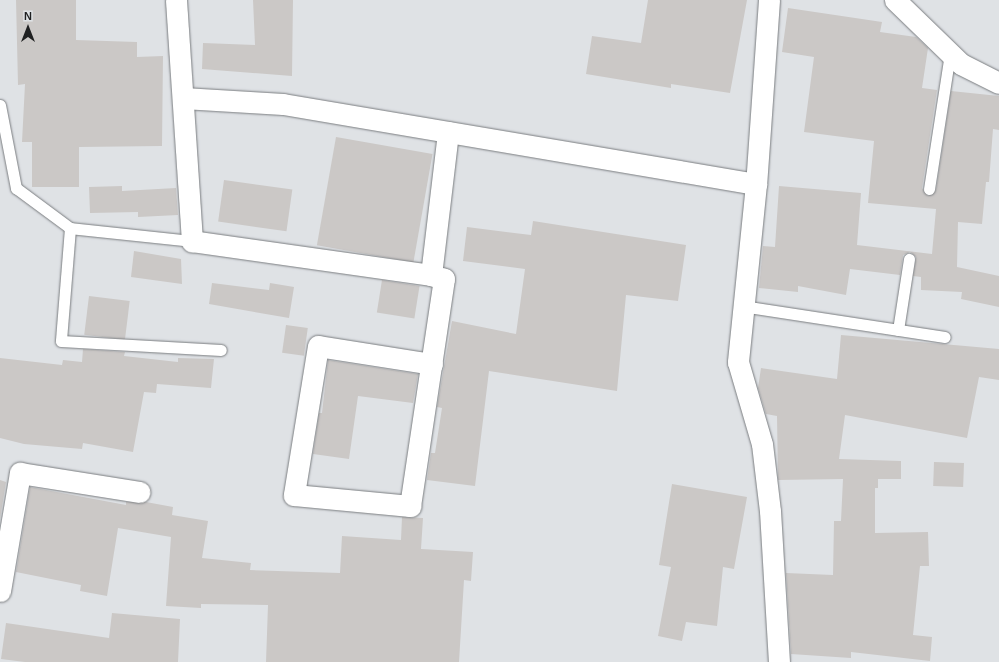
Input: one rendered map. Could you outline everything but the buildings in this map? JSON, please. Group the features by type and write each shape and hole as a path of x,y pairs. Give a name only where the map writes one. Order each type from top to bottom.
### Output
{"street":[{"path":"176,0 192,241 431,275 444,279 410,506 294,495 318,346 432,364"},
{"path":"769,0 756,184 742,306 738,362 762,444 766,474 779,662"},
{"path":"895,0 960,64 999,83"},
{"path":"183,98 283,104 756,184"},
{"path":"431,275 448,132"},
{"path":"0,592 20,473 140,492"}],"lane":[{"path":"929,189 950,54"},
{"path":"0,105 16,188 70,228 192,241"},
{"path":"70,228 61,341 221,350"},
{"path":"898,330 910,259"},
{"path":"742,306 945,337"}]}
